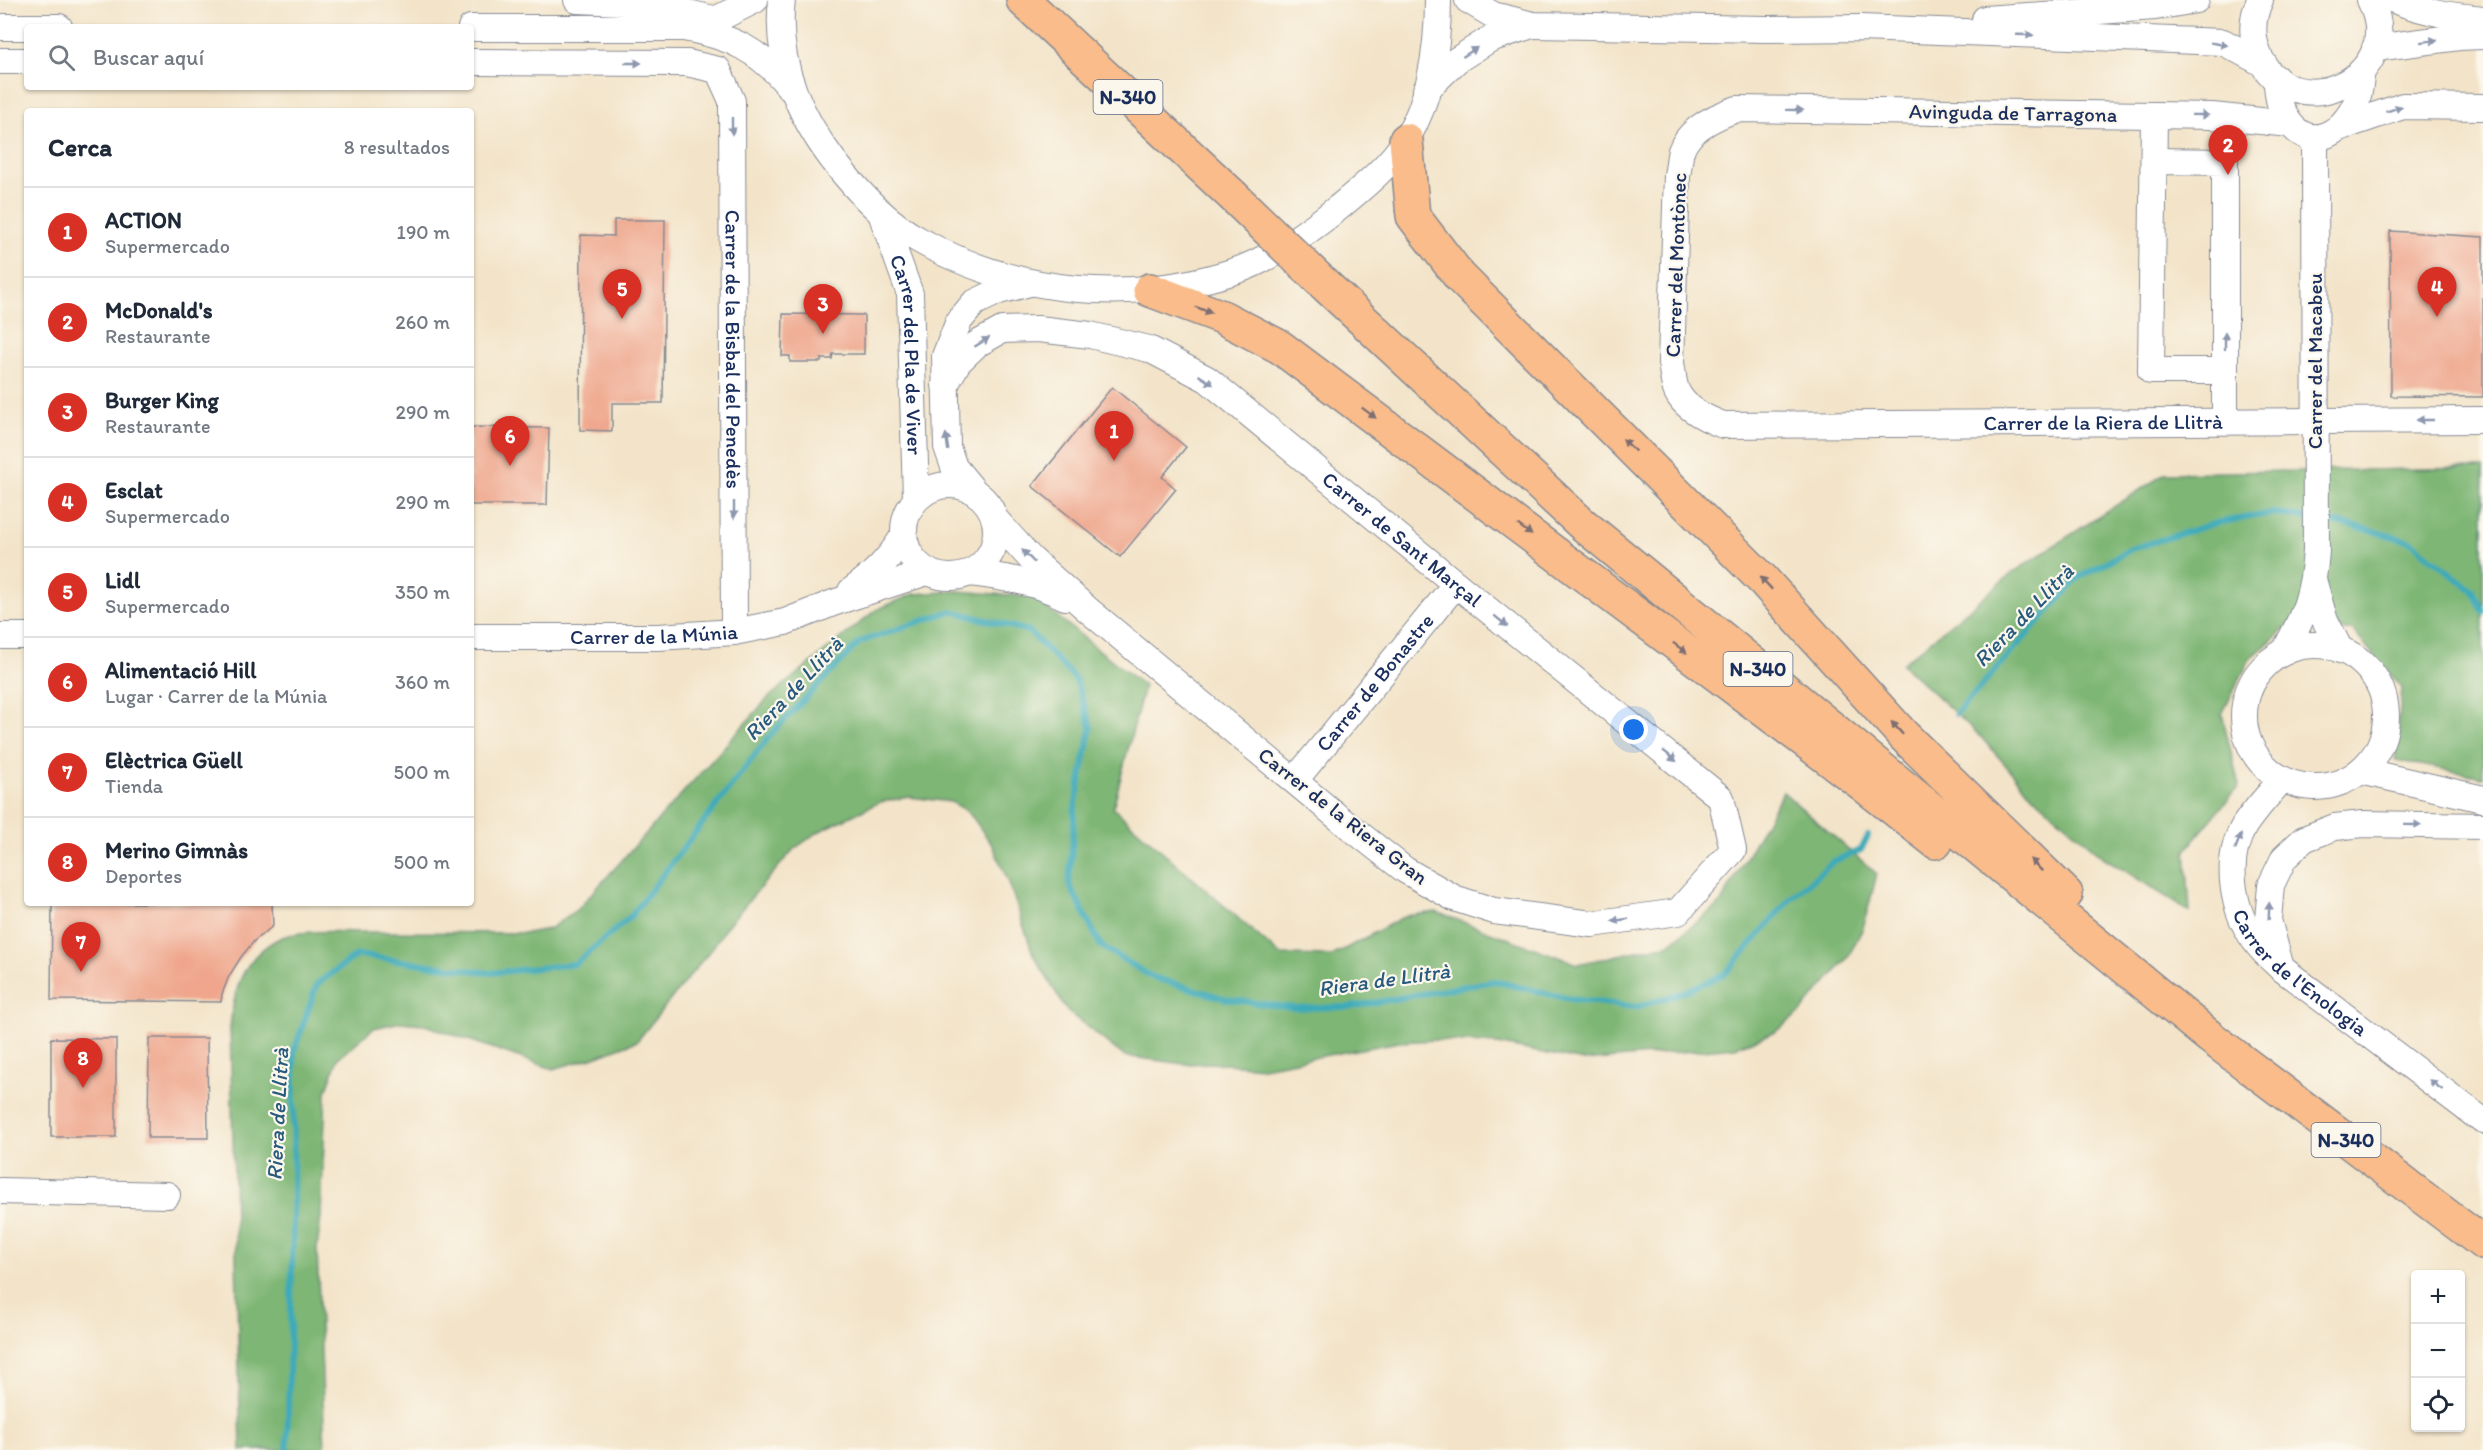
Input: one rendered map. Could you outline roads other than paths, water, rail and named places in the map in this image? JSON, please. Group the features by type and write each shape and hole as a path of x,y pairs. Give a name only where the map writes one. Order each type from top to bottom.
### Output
{"highway":[{"name":"N-340","path":"1023,0 1581,523 2210,1037 2483,1243"},
{"path":"1407,140 1413,216 1460,277 1763,580 1904,736 2063,892 2181,987 2210,1037"},
{"path":"1149,290 1222,317 1280,347 1861,783 2161,1019 2210,1037"}],"street":[{"path":"577,0 646,3 715,20"},
{"path":"683,28 715,20 754,0"},
{"path":"782,0 782,32 792,90"},
{"path":"474,28 683,28 714,33 743,46 773,67 792,90 810,127 843,172 881,212 918,240 989,270 1030,283 1109,291 1149,290 1240,269 1286,245 1317,225 1356,193 1407,140 1426,90 1435,50 1437,0"},
{"path":"1468,0 1492,15 1533,25 1766,29 1862,28 2223,42 2302,91 2321,92 2348,83 2362,71"},
{"path":"1862,28 2155,7 2196,0"},
{"path":"2260,0 2254,18 2253,34 2256,50 2270,71 2283,113 2300,133 2315,138 2403,106 2483,107"},
{"path":"2339,128 2356,101 2362,71 2375,48 2377,21 2370,0"},
{"path":"2394,0 2415,9 2446,16 2483,19"},
{"path":"1426,90 1456,60 1490,39 1533,25"},
{"path":"0,27 24,27"},
{"path":"2375,48 2483,36"},
{"path":"474,62 511,62 570,48 621,44 743,46"},
{"path":"0,61 24,61"},
{"name":"Carrer de la Bisbal del Penedès","path":"511,62 687,63 718,70 732,100 734,632"},
{"name":"Avinguda de Tarragona","path":"1737,109 2212,116 2290,124"},
{"name":"Carrer del Montònec","path":"1723,425 1694,410 1677,392 1671,363 1677,175 1682,149 1694,131 1717,115 1737,109"},
{"path":"2154,115 2151,371 2225,370"},
{"name":"Carrer del Macabeu","path":"2284,652 2303,618 2314,583 2316,550 2315,138"},
{"path":"2154,161 2225,162 2225,421"},
{"name":"Carrer del Pla de Viver","path":"881,212 910,294 916,498"},
{"name":"Carrer del Pla de Viver","path":"973,490 954,467 946,447 945,356 959,321 974,303 999,291 1030,283"},
{"name":"Carrer de Sant Marçal","path":"945,385 958,362 977,344 1002,330 1038,329 1090,335 1149,349 1207,379 1721,798 1733,850 1678,912"},
{"name":"Carrer de la Riera de Llitrà","path":"1723,425 2483,420"},
{"path":"955,484 973,490 986,502 995,519 997,538 990,555 981,567 962,577 927,572 912,560 904,544 903,524 908,508 916,498 937,486 955,484"},
{"name":"Carrer de la Riera Gran","path":"995,519 1031,559 1087,609 1405,870 1454,898 1494,911 1592,924 1678,912"},
{"name":"Carrer de la Múnia","path":"834,603 870,577 891,557 904,535"},
{"name":"Carrer de la Múnia","path":"474,637 658,637 734,632 785,622 927,572"},
{"name":"Carrer de la Riera Gran","path":"970,573 1011,578 1051,590 1087,609"},
{"name":"Carrer del Macabeu","path":"2314,583 2324,618 2340,650"},
{"name":"Carrer de Bonastre","path":"1295,780 1456,584"},
{"path":"0,636 24,636"},
{"path":"2321,645 2340,650 2357,658 2370,671 2380,687 2386,705 2386,723 2382,741 2373,758 2361,771 2343,782 2323,787 2302,786 2282,779 2264,766 2251,748 2245,726 2245,704 2252,683 2266,665 2284,652 2302,646 2321,645"},
{"path":"2361,771 2483,799"},
{"name":"Carrer de l'Enologia","path":"2282,779 2244,826 2235,848 2231,874 2241,918 2255,942 2281,968 2483,1121"},
{"path":"2281,968 2268,920 2271,885 2284,858 2304,839 2335,827 2363,824 2483,826"},
{"path":"0,1191 167,1195"}],"waterway":[{"name":"Riera de Llitrà","path":"1956,714 2078,578 2131,549 2216,523 2273,513 2311,519"},
{"name":"Riera de Llitrà","path":"2321,521 2350,525 2410,541 2473,591 2483,611"},
{"name":"Riera de Llitrà","path":"287,1450 293,1228 294,1051 317,984 357,955 490,973 575,964 631,916 772,733 860,642 951,611 1029,631 1076,680 1091,727 1075,807 1069,884 1101,946 1152,977 1226,999 1294,1008 1350,1007 1494,981 1570,999 1637,1007 1681,993 1725,974 1792,897 1834,861 1861,850 1868,836"}],"place":[{"name":"McDonald's","path":"2228,175"},
{"name":"Esclat","path":"2437,317"},
{"name":"Lidl","path":"622,319"},
{"name":"Burger King","path":"823,334"},
{"name":"ACTION","path":"1114,461"},
{"name":"Alimentació Hill","path":"510,466"},
{"name":"Elèctrica Güell","path":"81,972"},
{"name":"Merino Gimnàs","path":"83,1088"}]}
